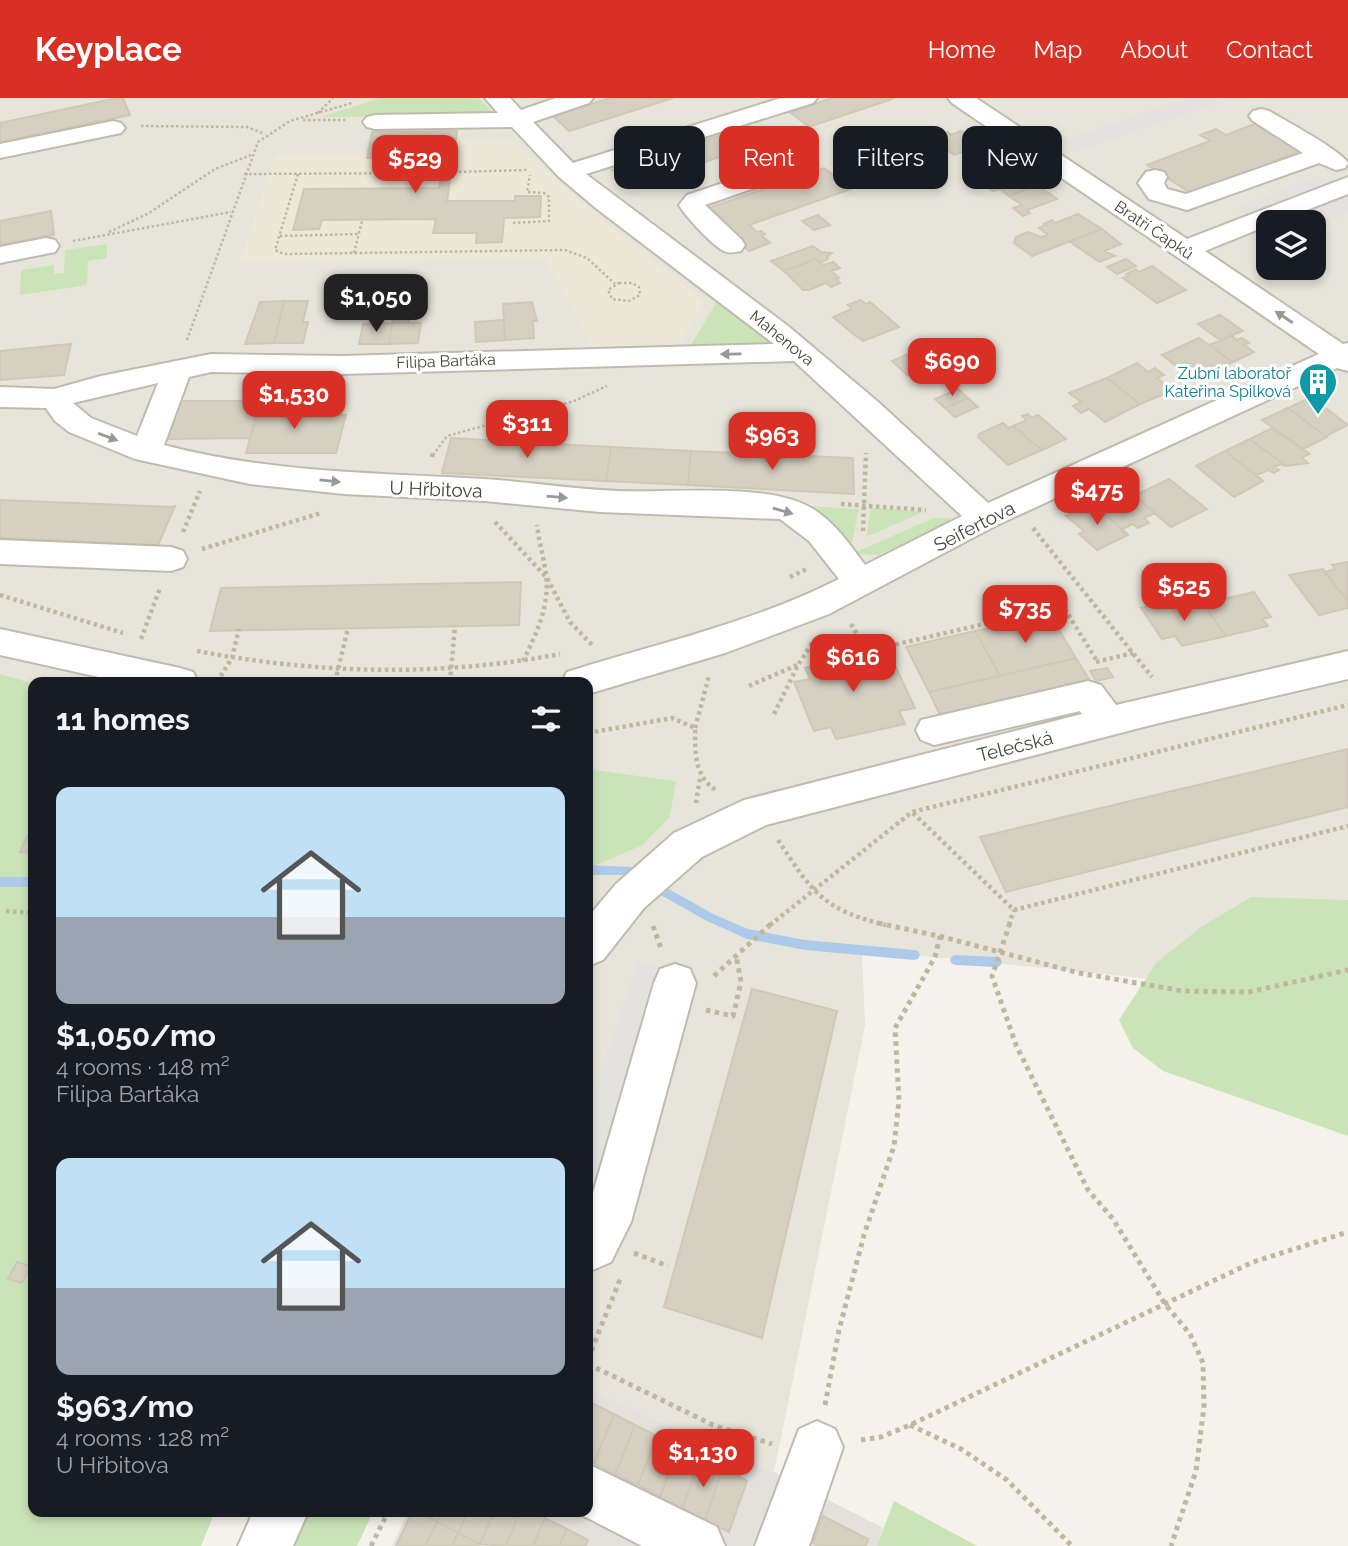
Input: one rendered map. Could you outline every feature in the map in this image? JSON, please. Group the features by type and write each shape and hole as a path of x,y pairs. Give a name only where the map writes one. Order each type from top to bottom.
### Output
{"street":[{"name":"Mahenova","path":"497,98 568,172 778,332 866,408 985,518"},
{"path":"375,122 517,120 580,98"},
{"path":"568,172 805,98"},
{"name":"Bratří Čapků","path":"964,99 1183,250 1345,357"},
{"path":"1261,116 1348,170"},
{"path":"0,151 113,128"},
{"path":"1155,177 1151,183 1158,194 1176,201 1195,201 1322,154"},
{"path":"1183,250 1348,185"},
{"path":"728,189 696,200 692,205 732,245"},
{"path":"1195,201 1235,230"},
{"path":"665,248 712,226"},
{"path":"0,255 46,246"},
{"name":"Filipa Bartáka","path":"55,399 101,385 211,363 342,365 799,352"},
{"name":"Seifertova","path":"712,656 860,584 985,518 1345,357"},
{"path":"146,452 178,368"},
{"path":"0,397 55,399"},
{"name":"U Hřbitova","path":"55,399 61,411 82,427 146,452 210,468 383,487 470,490 597,501 761,505 790,511 809,523 839,555 860,584"},
{"path":"0,552 171,559"},
{"path":"0,642 158,677"},
{"path":"593,679 712,656"},
{"name":"Telečská","path":"593,941 652,875 758,811 1348,665"},
{"path":"934,730 1088,695 1108,723"},
{"path":"612,1261 594,1245 608,1222 687,996"},
{"path":"782,1546 817,1447"},
{"path":"593,1493 698,1546"},
{"path":"265,1546 279,1517"}],"path":[{"path":"317,113 333,98"},
{"path":"178,368 251,155 265,134 295,120 357,102"},
{"path":"295,120 375,122"},
{"path":"113,128 247,127 265,134"},
{"path":"231,212 105,234 149,213 215,169 251,155"},
{"path":"454,172 531,170 527,192 544,193 549,197 549,222 513,223"},
{"path":"244,174 438,173"},
{"path":"298,174 275,250 284,254 565,250 580,253 593,260 615,284"},
{"path":"354,253 362,221"},
{"path":"280,236 359,234"},
{"path":"632,283 639,287 640,295 629,301 612,299 608,290 615,284 632,283"},
{"path":"423,489 434,450 447,436 574,401 609,386"},
{"path":"171,559 356,502 383,487"},
{"path":"470,490 487,515 547,578 570,622 593,647"},
{"path":"232,658 340,668 451,671 522,662 536,635 547,596 547,578 537,519 545,496"},
{"path":"862,532 866,505 937,511"},
{"path":"1032,527 1152,677"},
{"path":"0,595 141,639"},
{"path":"848,616 858,639 865,646 886,647 1063,606 1097,662 1133,653"},
{"path":"450,677 455,625"},
{"path":"337,677 348,628"},
{"path":"220,677 232,658 239,629"},
{"path":"774,714 815,636"},
{"path":"886,647 889,655"},
{"path":"712,656 695,728 696,763 700,778 713,789 735,799 750,797 812,890 833,907 881,923 1092,977 1220,994 1296,984 1348,970"},
{"path":"749,686 798,665"},
{"path":"652,875 649,915 687,996 733,1016 741,982 736,954 812,890 912,813 1348,705"},
{"path":"593,732 672,718 695,728"},
{"path":"912,813 1014,910"},
{"path":"1014,910 1348,826"},
{"path":"1014,910 992,976 1016,1045 1088,1190 1113,1219 1165,1304 1190,1334 1203,1363 1204,1406 1196,1471 1171,1546"},
{"path":"6,911 28,913"},
{"path":"817,1447 839,1330 864,1235 894,1146 899,1100 895,1028 934,957 940,936"},
{"path":"593,1364 713,1425 768,1444 817,1447 881,1437 1253,1262 1348,1232"},
{"path":"593,1340 612,1261 630,1251 668,1266"},
{"path":"910,1424 961,1449 1007,1480 1072,1546"},
{"path":"371,1546 386,1517"}],"shaded area":[{"path":"0,98 1348,98 1348,975 1253,989 862,950 865,1026 774,1472 593,1391 593,867 643,845 670,817 676,781 593,770 593,677 28,677 28,682 0,674"},
{"path":"1187,98 1233,98 1076,152 1062,141"},
{"path":"463,128 461,140 514,143 605,222 705,302 680,343 592,346 546,259 240,262 275,155 371,154 378,129"},
{"path":"1315,176 1348,197 1348,213 1326,222 1326,210 1256,210 1256,221 1237,208"},
{"path":"638,962 666,969 593,1198 593,1093"},
{"path":"593,1391 774,1472 883,1528 877,1546 392,1546 406,1517 593,1517"}],"green space":[{"path":"380,98 478,98 491,113 483,116 321,117"},
{"path":"584,198 775,341 767,347 688,350 717,301"},
{"path":"107,244 107,258 88,261 87,285 20,295 21,270 54,265 54,274 64,273 65,250"},
{"path":"804,506 859,509 852,543 841,549"},
{"path":"871,508 923,512 866,537"},
{"path":"933,518 950,518 946,526 877,555 852,554"},
{"path":"0,674 28,682 28,1517 213,1517 201,1546 0,1546"},
{"path":"593,770 676,781 670,817 643,845 593,867"},
{"path":"1251,897 1348,900 1348,1136 1163,1071 1133,1048 1119,1020 1156,963 1201,927"},
{"path":"894,1501 977,1546 877,1546"},
{"path":"303,1517 371,1517 357,1546 290,1546"}],"building":[{"path":"123,98 130,115 0,142 0,123"},
{"path":"610,98 673,98 569,131 553,116"},
{"path":"832,98 895,98 812,126 808,126 790,112"},
{"path":"1257,123 1303,151 1271,163 1276,166 1260,172 1256,169 1192,194 1147,165 1210,141 1200,135 1216,129 1226,135"},
{"path":"457,131 447,201 515,201 515,196 541,196 540,217 504,218 502,242 476,243 477,233 433,233 436,219 322,220 319,229 293,230 304,189 439,188 444,157 367,158 372,132"},
{"path":"948,132 951,135 962,132 962,152 954,155 948,151"},
{"path":"719,136 719,157 705,162 705,140"},
{"path":"824,168 833,175 833,189 851,189 749,225 757,232 765,234 761,235 770,243 749,251 703,210 764,189 819,189 819,170"},
{"path":"1000,189 1027,189 1009,196"},
{"path":"1027,189 1043,189 1057,199 1027,210 1030,213 1023,216 1013,208 1022,205 1009,196"},
{"path":"51,211 54,235 0,245 0,221"},
{"path":"1078,214 1102,229 1032,256 1014,243 1016,237 1028,232 1041,237 1048,235 1039,228 1052,220 1055,223"},
{"path":"818,215 830,225 814,230 802,221"},
{"path":"1102,229 1121,244 1104,251 1115,256 1099,262 1069,241"},
{"path":"813,246 821,252 832,253 828,259 820,262 816,259 784,271 771,261"},
{"path":"816,259 824,265 833,262 840,268 831,271 839,278 836,279 840,283 831,287 826,283 803,290 784,271"},
{"path":"1126,259 1136,266 1117,274 1107,267"},
{"path":"1152,266 1186,290 1157,303 1123,278 1136,269 1139,272"},
{"path":"861,300 866,304 870,302 899,327 863,341 833,317 852,309 848,305"},
{"path":"284,301 308,301 303,322 308,322 303,343 274,343"},
{"path":"284,301 274,343 245,344 260,302"},
{"path":"532,302 537,321 533,321 534,338 505,340 503,304"},
{"path":"394,311 416,311 414,319 409,319 408,323 392,323"},
{"path":"1220,315 1243,331 1220,340 1198,324"},
{"path":"504,320 505,340 476,342 475,322"},
{"path":"392,323 389,344 359,344 363,324"},
{"path":"392,323 421,323 418,343 389,344"},
{"path":"1232,336 1249,343 1244,345 1254,352 1233,362 1209,345"},
{"path":"1199,338 1233,362 1203,377 1188,365 1180,369 1162,355"},
{"path":"71,344 64,375 0,380 0,351"},
{"path":"928,346 951,367 925,378 907,375 892,361"},
{"path":"1137,363 1148,372 1155,368 1164,375 1157,378 1172,391 1140,404 1107,378"},
{"path":"1107,378 1140,404 1105,422 1089,409 1081,413 1073,406 1081,402 1069,393"},
{"path":"958,389 968,398 945,408 935,399"},
{"path":"968,398 978,407 955,417 945,408"},
{"name":"Zubní laboratoř Kateřina Spilková","path":"1307,399 1315,400 1348,425 1327,437 1288,408"},
{"path":"177,401 261,401 250,438 164,439"},
{"path":"261,401 290,401 286,414 346,415 336,453 246,453"},
{"path":"1288,408 1327,437 1303,449 1310,454 1262,420"},
{"path":"1028,414 1032,418 1038,415 1066,439 1042,450 1013,426 1027,420 1022,416"},
{"path":"1003,423 1009,428 1013,426 1042,450 1008,465 978,437 979,434"},
{"path":"1272,428 1309,454 1302,458 1308,463 1286,466 1250,439"},
{"path":"451,438 611,447 606,481 442,473"},
{"path":"1250,439 1286,466 1281,464 1274,467 1279,470 1274,473 1269,470 1256,475 1263,481 1225,451"},
{"path":"611,447 691,451 688,485 606,481"},
{"path":"691,451 853,458 854,494 688,485"},
{"path":"1225,451 1263,481 1234,497 1196,466"},
{"path":"1169,479 1207,509 1171,527 1134,496"},
{"path":"1124,487 1155,513 1144,518 1149,523 1138,528 1133,524 1122,529 1128,535 1092,503"},
{"path":"0,500 175,506 158,545 0,538"},
{"path":"1092,503 1128,535 1097,550 1079,534 1084,531 1066,516"},
{"path":"1348,562 1348,601 1324,572 1335,569 1332,565"},
{"path":"1323,569 1348,601 1348,608 1319,615 1289,575"},
{"path":"521,582 519,625 210,631 221,588"},
{"path":"1254,592 1271,617 1262,619 1268,626 1226,636 1203,604"},
{"path":"1167,602 1174,611 1203,604 1226,636 1182,646 1175,636 1162,639 1141,608"},
{"path":"1050,615 1076,658 1000,676 975,631"},
{"path":"975,631 1000,676 929,692 906,647"},
{"path":"857,646 862,656 872,654 877,665 893,661 915,708 899,711 905,724 836,739 831,727 814,731 794,682 810,679 805,668 816,665 812,655"},
{"path":"1076,658 1091,682 941,717 929,692"},
{"path":"1107,668 1113,677 1096,681 1090,671"},
{"path":"1348,749 1348,807 1006,892 980,837"},
{"path":"27,836 28,836 28,853 20,852"},
{"path":"752,989 837,1011 762,1338 664,1307"},
{"path":"17,1262 28,1265 22,1283 8,1279"},
{"path":"594,1404 614,1414 594,1463 593,1462"},
{"path":"614,1414 635,1425 615,1475 594,1463"},
{"path":"635,1425 657,1436 638,1485 615,1475"},
{"path":"657,1436 679,1447 660,1497 638,1485"},
{"path":"679,1447 701,1457 682,1509 660,1497"},
{"path":"701,1457 723,1468 705,1520 682,1509"},
{"path":"723,1468 747,1481 729,1532 705,1520"},
{"path":"823,1516 868,1539 866,1546 818,1546 813,1543"},
{"path":"410,1517 428,1517 437,1522 425,1546 396,1546"},
{"path":"439,1517 466,1517 458,1533 437,1522"},
{"path":"466,1517 492,1517 480,1544 458,1533"},
{"path":"492,1517 518,1517 506,1546 480,1544"},
{"path":"518,1517 545,1518 533,1546 506,1546"},
{"path":"545,1518 567,1529 559,1546 533,1546"},
{"path":"437,1522 458,1533 452,1546 425,1546"},
{"path":"567,1529 588,1540 586,1546 559,1546"},
{"path":"458,1533 480,1544 479,1546 452,1546"}],"waterway":[{"path":"593,870 626,870 709,917 747,934 805,945 914,955"},
{"path":"0,882 28,882"},
{"path":"956,960 996,962"}],"place":[{"name":"Zubní laboratoř Kateřina Spilková","path":"1318,416"}]}
